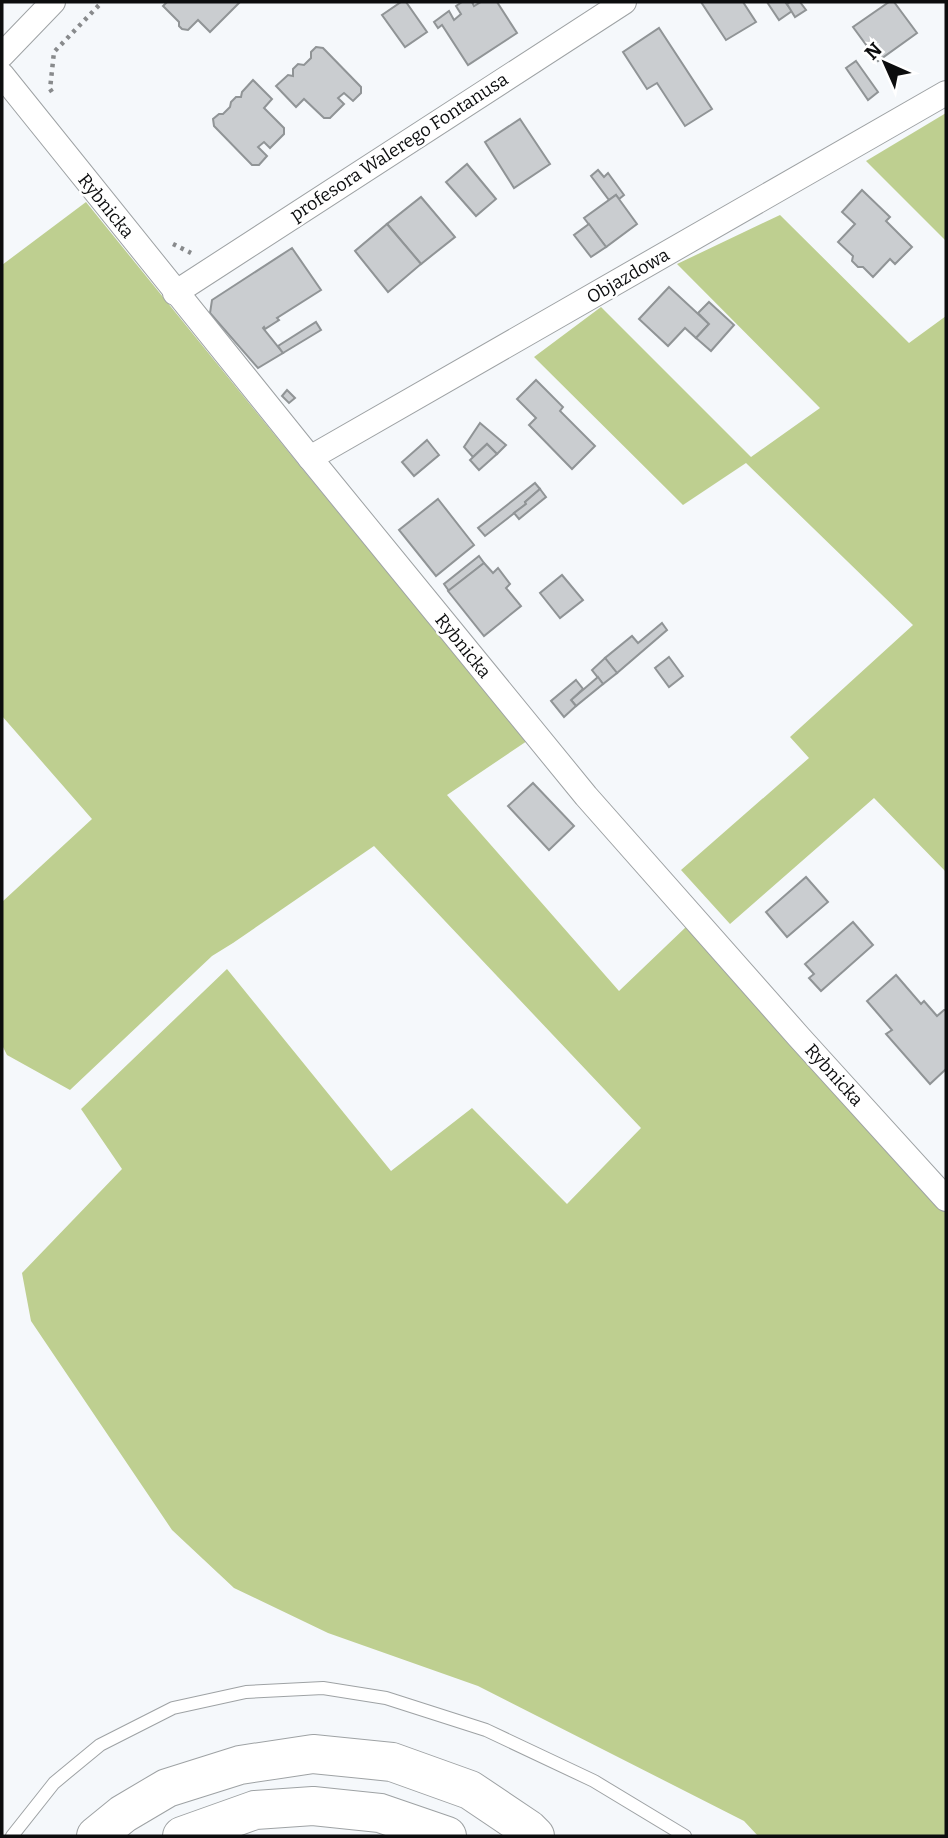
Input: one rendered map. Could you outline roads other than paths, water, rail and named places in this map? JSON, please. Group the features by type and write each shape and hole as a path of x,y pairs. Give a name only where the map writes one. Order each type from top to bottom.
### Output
{"highway":[{"path":"96,1836 123,1814 167,1788 240,1765 313,1754 392,1762 470,1790 535,1836"},
{"path":"182,1836 255,1810 313,1806 380,1813 447,1836"}],"street":[{"path":"2,55 53,2"},
{"name":"profesora Walerego Fontanusa","path":"175,293 624,2"},
{"name":"Rybnicka","path":"2,75 175,293 586,796 946,1199"},
{"name":"Objazdowa","path":"310,458 946,93"}],"lane":[{"path":"12,1836 54,1783 100,1745 173,1708 246,1692 323,1688 386,1698 486,1730 594,1781 685,1836"}]}
